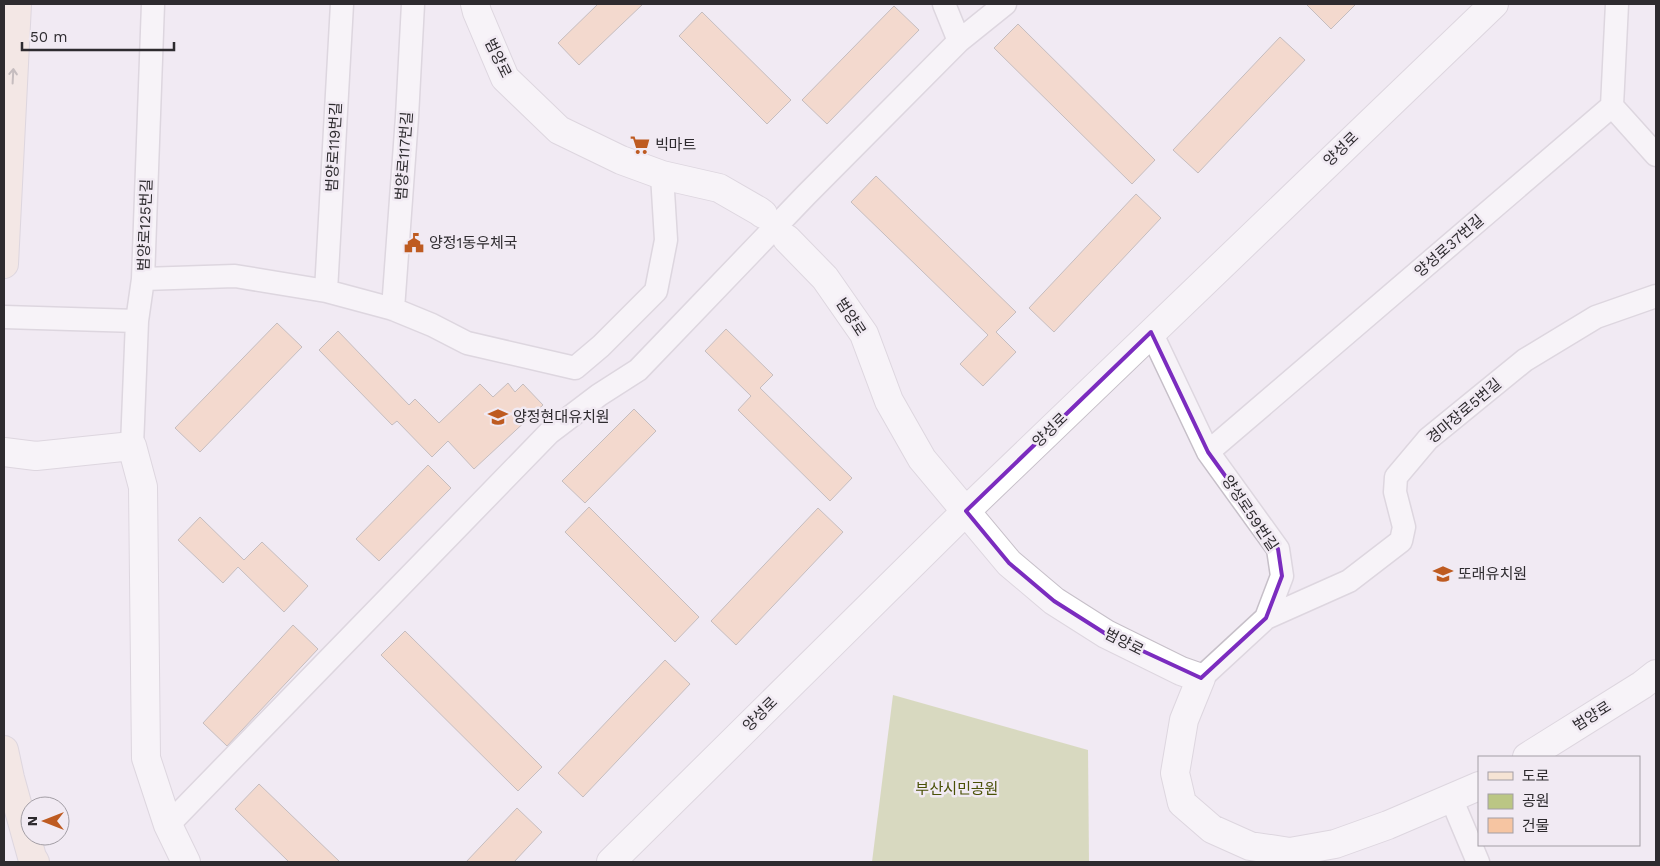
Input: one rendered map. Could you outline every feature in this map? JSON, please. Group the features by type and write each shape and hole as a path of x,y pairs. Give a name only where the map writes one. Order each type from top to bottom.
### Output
{"main road":[{"path":"4,264 17,4"},
{"path":"4,750 14,796 35,862"}],"street":[{"name":"범양로125번길","path":"132,446 137,321 143,279 153,4"},
{"name":"범양로119번길","path":"326,291 342,4"},
{"name":"범양로117번길","path":"393,309 413,4"},
{"name":"범양로","path":"476,4 477,12 505,78 559,130 621,160 662,174 719,188 763,214"},
{"path":"944,4 959,41"},
{"path":"168,825 549,433 599,395 638,370 806,195 959,41 1005,4"},
{"name":"양성로","path":"611,862 966,511 1494,4"},
{"path":"1617,4 1612,106 1656,155"},
{"name":"양성로37번길","path":"1208,452 1612,106"},
{"path":"575,368 601,346 656,291 666,240 662,174"},
{"name":"범양로","path":"787,239 825,278 864,334 889,401 922,459 1009,563 1054,601 1106,634 1181,671 1201,678"},
{"path":"143,279 235,276 326,291 393,309 432,325 466,343 575,368 599,395"},
{"name":"경마장로5번길","path":"1266,618 1349,581 1401,541 1404,527 1395,492 1396,477 1428,439 1525,360 1596,317 1656,296"},
{"path":"4,317 137,321"},
{"name":"양성로59번길","path":"1151,332 1208,452 1278,549 1282,576 1266,618 1201,678"},
{"path":"4,452 36,456 132,446 143,487 146,758 168,825 186,862"},
{"name":"범양로","path":"1529,756 1642,685 1656,674"},
{"path":"1201,678 1184,720 1175,773 1182,803 1212,829 1250,846 1290,852 1335,844 1388,825 1478,786"},
{"path":"1451,798 1478,862"}],"highlighted area":[{"path":"1151,332 1208,452 1278,549 1282,576 1266,618 1201,678 1106,634 1054,601 1009,563 966,511"}],"green space":[{"name":"부산시민공원","path":"893,695 1088,750 1089,862 872,862"}],"building":[{"path":"598,4 643,4 579,65 558,43"},
{"path":"1306,4 1356,4 1331,29"},
{"path":"894,6 919,30 827,124 802,100"},
{"path":"702,12 791,100 767,124 679,36"},
{"path":"1018,24 1155,160 1132,184 994,48"},
{"path":"1280,37 1305,60 1198,173 1173,150"},
{"path":"876,176 1016,312 996,332 1016,352 983,386 960,364 988,335 851,202"},
{"path":"1136,194 1161,218 1054,332 1029,308"},
{"path":"277,323 302,347 200,452 175,428"},
{"path":"726,329 773,375 760,388 852,478 830,501 738,410 751,396 705,351"},
{"path":"338,331 409,405 415,399 439,423 480,384 493,397 508,383 515,392 523,384 543,405 474,469 448,441 432,457 397,421 392,425 319,350"},
{"path":"634,409 656,431 585,503 562,481"},
{"path":"428,465 451,488 379,561 356,539"},
{"path":"589,507 699,617 675,642 565,532"},
{"path":"818,508 843,532 736,645 711,621"},
{"path":"200,517 244,560 262,542 308,586 284,612 238,567 223,583 178,540"},
{"path":"293,625 318,649 227,746 203,723"},
{"path":"405,631 542,767 518,791 381,655"},
{"path":"665,660 690,684 583,797 558,773"},
{"path":"259,784 340,862 289,862 235,809"},
{"path":"517,808 542,832 514,862 466,862"}],"place":[{"name":"빅마트","path":"640,145"},
{"name":"양정1동우체국","path":"414,243"},
{"name":"양정현대유치원","path":"498,417"},
{"name":"또래유치원","path":"1443,574"}]}
